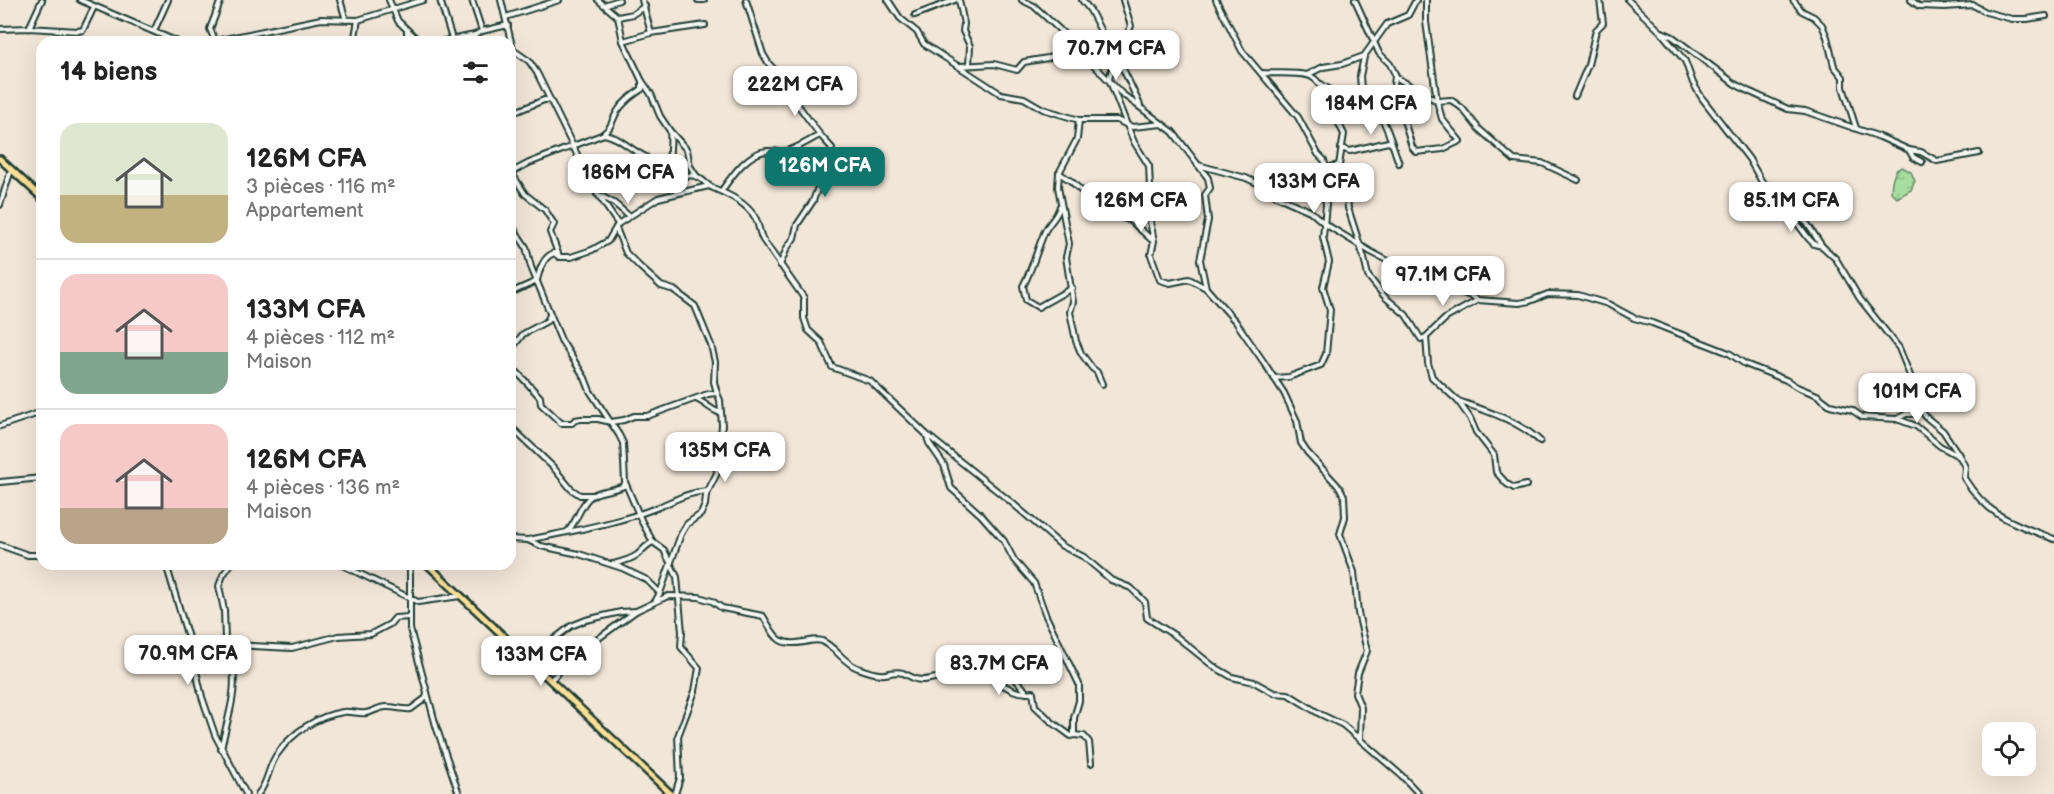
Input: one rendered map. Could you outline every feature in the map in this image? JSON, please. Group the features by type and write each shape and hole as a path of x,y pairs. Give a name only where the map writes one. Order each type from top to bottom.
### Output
{"main road":[{"path":"0,159 36,192"},
{"path":"434,570 673,794"}],"street":[{"path":"29,28 42,0"},
{"path":"81,0 165,36"},
{"path":"154,31 168,0"},
{"path":"213,36 210,29 221,0"},
{"path":"340,0 346,20"},
{"path":"389,0 399,21 413,36"},
{"path":"239,36 321,19 358,20 423,0"},
{"path":"440,0 451,36"},
{"path":"472,0 482,31"},
{"path":"501,0 510,36"},
{"path":"506,17 559,0"},
{"path":"598,0 618,17 622,41 642,81 651,93 660,116 687,150 690,166 697,177 709,186 722,190 747,208 757,220 758,231 804,298 804,318 808,330 821,342 832,367 870,381 926,434 1062,546 1084,557 1111,580 1131,588 1145,602 1148,618 1177,637 1213,666 1232,677 1254,682 1274,693 1296,697 1311,709 1343,725 1360,738 1419,794"},
{"path":"604,5 619,0"},
{"path":"642,0 651,33"},
{"path":"698,0 704,0"},
{"path":"746,0 763,54 788,84 795,101 832,148 813,201 797,225 794,238 780,266"},
{"path":"888,0 900,18 917,32 924,44 1001,94 1024,98 1043,110 1079,120 1117,120 1132,127 1163,123"},
{"path":"915,15 957,0 964,24 963,31 970,46 969,65"},
{"path":"1022,0 1034,6 1121,93 1163,123 1179,139 1208,178 1210,188 1205,195 1208,220 1200,260 1206,288"},
{"path":"1082,0 1090,10 1108,45 1117,56 1141,107"},
{"path":"1123,0 1131,26 1109,79 1134,142 1149,166 1150,188 1147,207 1154,241 1151,255 1160,280 1170,282 1189,279 1206,288 1236,322 1274,378 1297,421 1301,443 1340,488 1344,496 1345,518 1340,534 1354,572 1355,592 1367,651 1355,693 1361,708 1360,738"},
{"path":"1216,0 1242,51 1298,117 1318,154 1331,167"},
{"path":"1355,0 1379,53 1390,64 1397,78 1437,102 1451,100 1514,160 1542,163 1578,180"},
{"path":"1362,100 1360,76 1364,56 1387,24 1408,15 1416,0"},
{"path":"1395,74 1394,87 1412,147 1416,152 1443,149 1460,141 1442,119 1437,102 1426,22 1426,0"},
{"path":"1575,96 1588,65 1596,30 1603,23 1600,0"},
{"path":"1628,0 1660,31 1685,61 1693,83 1749,159 1762,182 1770,188 1809,239 1814,244 1822,246"},
{"path":"1636,0 1636,7"},
{"path":"1793,0 1802,11 1815,17 1822,25 1834,66 1843,77 1843,87 1856,128"},
{"path":"1911,0 1919,6 1973,5 1986,12 2012,19 2027,20 2046,16"},
{"path":"618,17 633,14 645,6"},
{"path":"0,29 83,30 94,7"},
{"path":"355,36 358,20"},
{"path":"622,41 651,33 705,24"},
{"path":"469,36 507,25"},
{"path":"407,31 407,36"},
{"path":"1660,31 1673,37 1736,84 1788,109 1805,111 1856,128 1909,150 1921,152 1937,161 1979,153"},
{"path":"1086,58 1108,45"},
{"path":"960,66 994,64 1017,70 1024,62 1048,58 1076,47"},
{"path":"516,52 529,61 537,73 564,126 567,137 617,226 626,253 661,286 674,290 695,306 711,345 715,362 714,382 721,413 721,444 716,457 717,473 701,514 687,524 681,534 655,601"},
{"path":"1307,75 1323,67 1342,64 1364,56"},
{"path":"1263,73 1307,75 1314,77 1317,82 1344,134 1339,174 1346,188 1348,208 1371,282 1406,315 1421,339 1446,318 1478,300 1519,303 1548,294 1578,295 1608,304 1634,318 1730,353 1745,364 1817,395 1830,405 1852,411 1862,417 1897,419 1916,426 1940,446 1960,457"},
{"path":"516,169 604,134 627,99 642,89 642,81"},
{"path":"1317,82 1339,94 1362,100 1382,119 1399,163"},
{"path":"516,112 544,99 550,100"},
{"path":"1079,120 1077,139 1059,173 1060,205 1069,244 1066,257 1072,287 1073,302 1070,312 1076,342 1081,353 1092,368 1098,372 1102,384"},
{"path":"670,131 672,144 669,155 672,169 687,176"},
{"path":"604,134 616,136 627,147 646,157 651,169 659,174 668,177 697,177"},
{"path":"722,190 755,154 790,150 820,135"},
{"path":"1341,148 1350,151 1388,142 1393,145"},
{"path":"1909,150 1913,157 1922,162"},
{"path":"1324,160 1327,172"},
{"path":"1197,165 1246,178 1263,186 1276,196 1310,211 1325,224 1396,265 1430,274 1454,290 1475,298"},
{"path":"1274,378 1289,377 1321,364 1326,354 1330,310 1323,287 1329,262 1323,237 1326,204 1323,183 1331,167 1339,165"},
{"path":"0,205 12,169"},
{"path":"1059,173 1071,181 1100,209 1131,221 1154,241"},
{"path":"516,181 525,194 545,210 554,224 550,232 559,257"},
{"path":"537,280 546,258 554,254 559,257 571,257 592,250 608,241 617,226 629,216 644,209 658,198 709,186"},
{"path":"597,194 614,203 629,216"},
{"path":"1060,205 1058,215 1046,228 1023,286 1026,300 1038,307 1072,287"},
{"path":"1786,209 1806,222 1822,246 1836,259 1860,299 1899,348 1915,388 1920,408 1926,417 1943,431 1965,466 1964,478 1988,508 2019,525 2054,539"},
{"path":"516,232 526,248 550,315 568,354 623,443 626,482 638,513 653,542 664,550 677,577 680,597 681,647 699,668 695,691 678,736 680,777 673,794"},
{"path":"516,290 537,280"},
{"path":"516,343 523,334 547,321 550,315"},
{"path":"1426,337 1428,363 1432,377 1458,401 1470,418 1476,432 1494,455 1496,472 1501,479 1514,488 1526,485"},
{"path":"516,372 540,397 541,404 561,423 572,423 581,419 611,422 634,416 646,416 717,393"},
{"path":"695,399 706,402 712,410 721,413"},
{"path":"1458,401 1517,424 1527,429 1540,441"},
{"path":"1897,419 1906,414 1913,414 1920,408"},
{"path":"0,426 36,414"},
{"path":"516,432 553,467 571,489 580,495 593,495"},
{"path":"926,434 929,443 944,465 951,488 981,515 1004,541 1014,560 1034,583 1046,616 1079,684 1074,735"},
{"path":"0,482 36,479"},
{"path":"567,532 574,525 588,498 624,486 626,482"},
{"path":"516,540 528,540 602,525 657,508 695,491 709,491"},
{"path":"528,540 540,546 579,554 610,564 647,580 660,592"},
{"path":"610,564 623,562 653,542"},
{"path":"0,545 28,555 36,555"},
{"path":"168,570 189,641 202,697 221,750 246,794"},
{"path":"221,750 231,711 234,677 225,640 225,610 219,586 227,570"},
{"path":"352,570 418,602 461,595"},
{"path":"410,570 410,629 428,689 436,726 459,794"},
{"path":"551,680 573,657 636,611 668,596 699,597 712,601 722,608 763,616 775,638 785,643 820,640 856,668 870,672 883,675 894,672 902,673 913,680 922,680 975,672 1021,694 1033,692 1035,706 1052,722 1071,736 1084,736 1089,742 1091,763"},
{"path":"518,648 528,650 544,647 571,626 586,620 636,611"},
{"path":"225,640 232,645 292,648 338,636 371,634 385,628 395,618 410,618"},
{"path":"984,675 1008,674 1018,680 1027,693"},
{"path":"258,794 267,781 276,754 296,734 315,720 357,711 366,713 387,706 411,709 426,698 428,689"}],"green space":[{"path":"1902,167 1911,172 1915,181 1911,190 1897,198 1891,192 1892,181 1896,170"}]}
